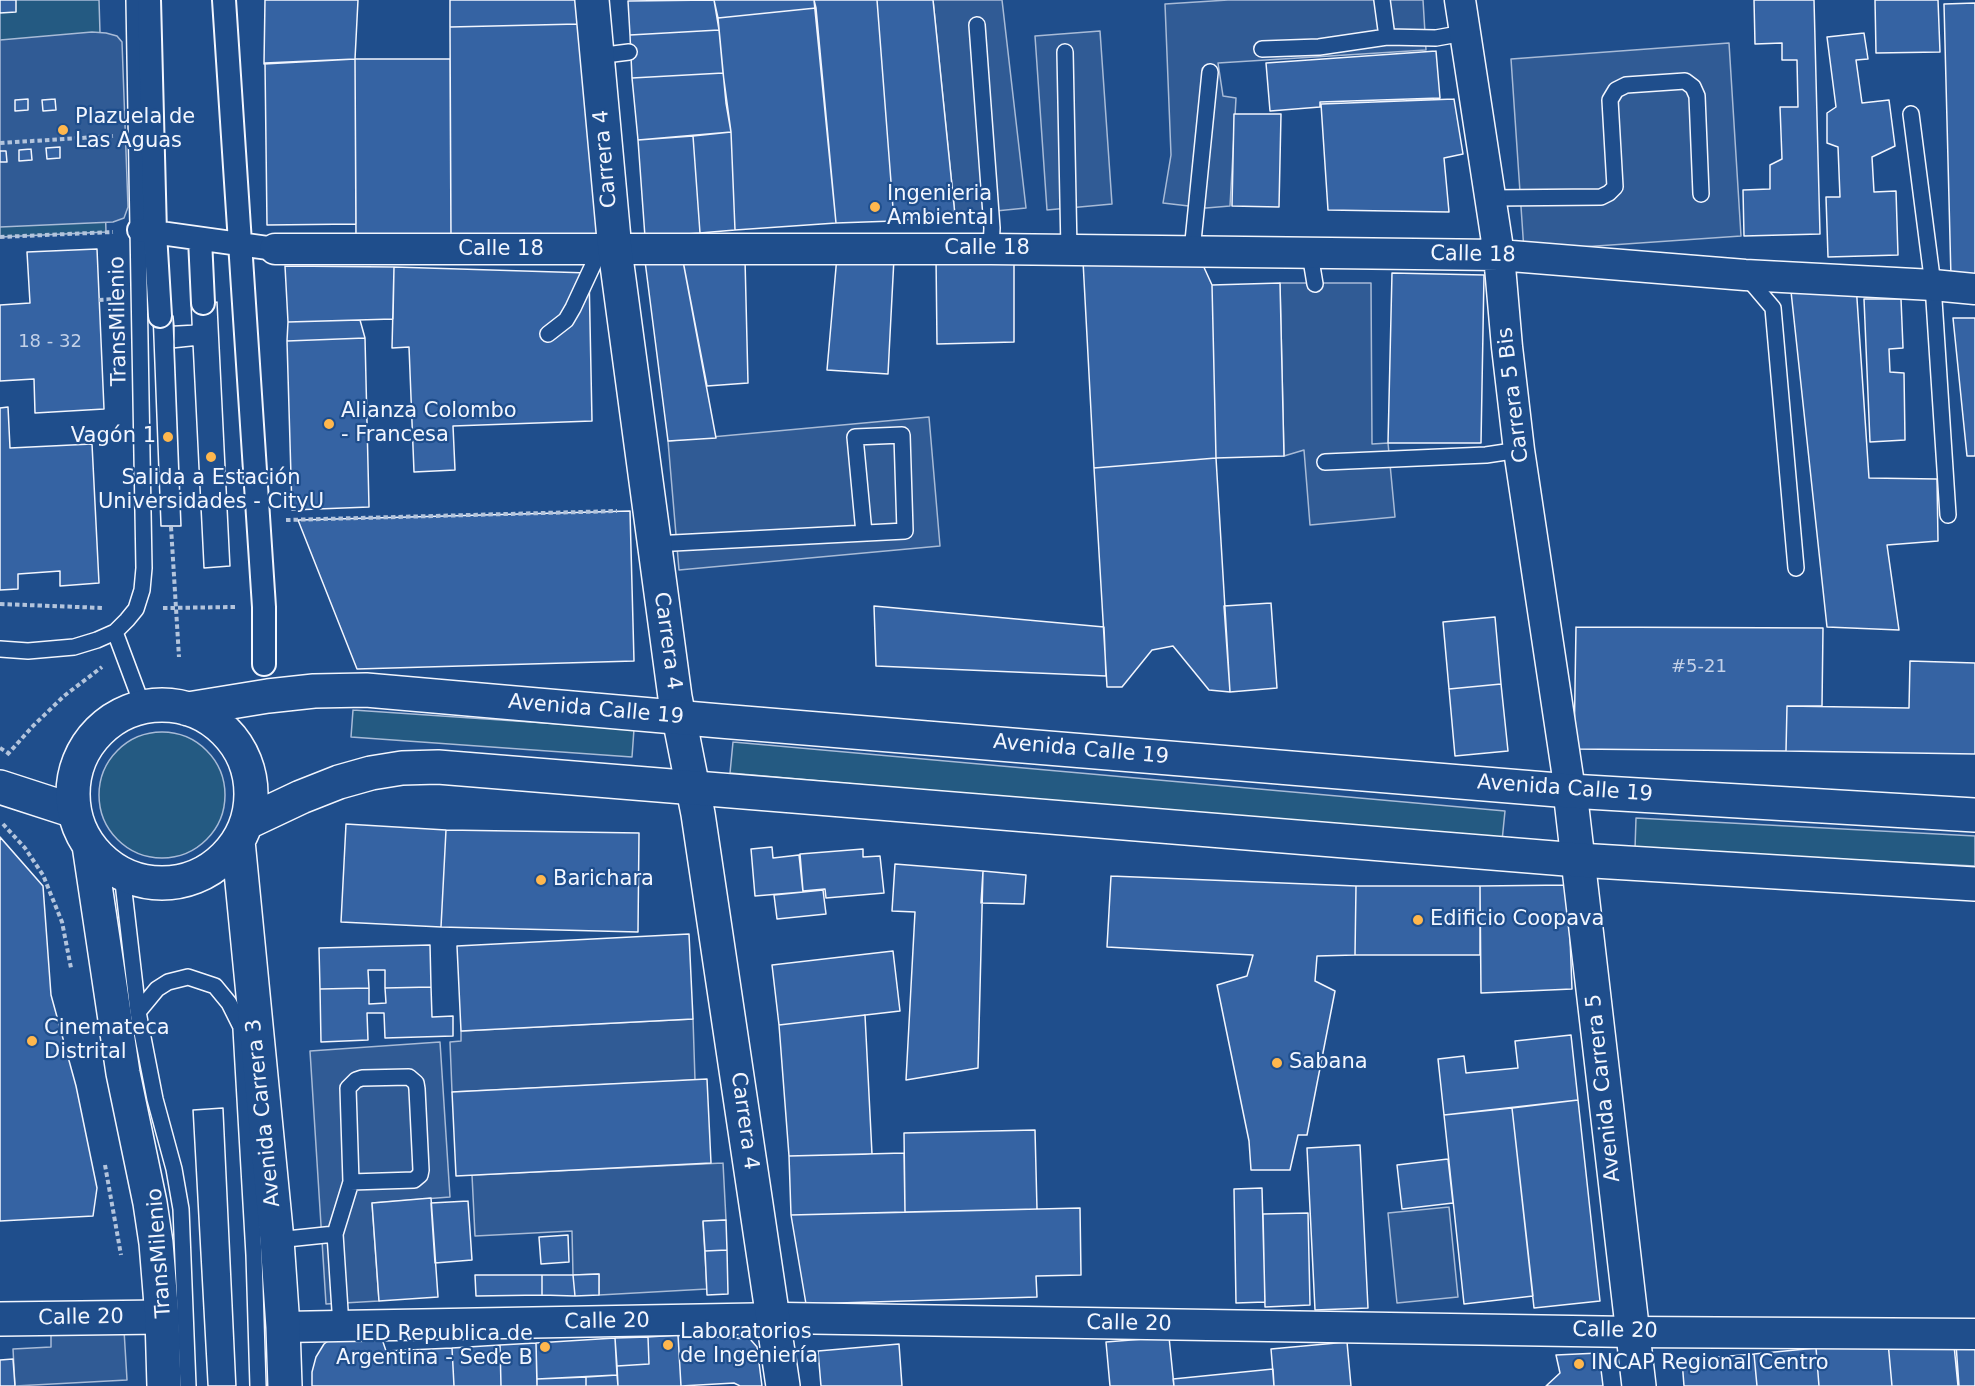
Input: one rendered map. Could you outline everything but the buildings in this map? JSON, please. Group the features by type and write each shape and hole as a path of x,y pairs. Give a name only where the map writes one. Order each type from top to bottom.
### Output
{"main road":[{"name":"Carrera 4","path":"592,0 607,250 679,717 693,789 783,1386"},
{"name":"Avenida Calle 19","path":"188,709 268,696 315,691 366,690 1570,790 1975,815"},
{"path":"238,839 250,785 248,770 235,744 220,727 202,714 169,706 143,707 118,717 106,725 88,745 76,770 73,791 74,811 78,824 89,845 110,867 122,874 150,882 178,881 205,872 238,839 339,782 371,773 402,768 438,767 1578,860 1975,884"},
{"path":"2,773 74,811"},
{"name":"Avenida Carrera 5","path":"1570,790 1639,1386"},
{"name":"Avenida Carrera 3","path":"238,839 277,1240 285,1386"},
{"path":"89,845 123,1072 156,1243 165,1386"},
{"name":"Calle 20","path":"0,1318 162,1317"}],"street":[{"path":"149,0 147,232 160,316"},
{"path":"224,0 264,607 264,664"},
{"name":"Carrera 5 Bis","path":"1460,0 1500,255 1507,347 1519,450 1570,790"},
{"name":"Calle 18","path":"147,232 275,249 991,249 1500,255 1745,275 1975,289"},
{"path":"200,239 203,303"},
{"name":"Calle 20","path":"283,1327 773,1318 1632,1332 1975,1334"}],"lane":[{"name":"TransMilenio","path":"0,649 28,651 75,647 115,632 136,609 142,590 147,232 137,134 134,0"},
{"path":"1382,0 1387,37"},
{"path":"978,25 992,228 991,249"},
{"path":"1262,49 1319,47 1387,37 1436,38 1464,33"},
{"path":"597,56 629,52"},
{"path":"1065,52 1069,250"},
{"path":"1192,251 1210,72"},
{"path":"1490,198 1601,197 1609,193 1615,187 1610,100 1616,90 1626,85 1684,81 1693,87 1697,96 1701,194"},
{"path":"1911,114 1933,285 1948,515"},
{"path":"548,334 566,320 607,250"},
{"path":"1310,254 1315,284"},
{"path":"1745,275 1773,308 1796,568"},
{"path":"654,544 905,531 902,435 855,437 864,533"},
{"path":"1325,462 1486,455 1519,450"},
{"path":"115,632 143,707"},
{"path":"238,839 240,1025 254,1255 258,1386"},
{"name":"TransMilenio","path":"122,874 138,1012 155,1099 174,1169 181,1209 188,1386"},
{"path":"138,1012 157,989 168,982 188,977 215,986 229,1003 240,1025"},
{"path":"340,1326 335,1234 351,1182 348,1088 356,1080 362,1078 409,1077 416,1083 417,1089 422,1170 420,1175 414,1180 351,1182"},
{"path":"277,1240 335,1234"}],"path":[{"path":"0,143 137,134"},
{"path":"0,237 147,232"},
{"path":"99,300 118,299"},
{"path":"258,521 618,511"},
{"path":"171,526 179,657"},
{"path":"2,773 9,753 64,696 123,653"},
{"path":"0,748 9,753"},
{"path":"0,821 26,848 44,875 62,922 72,974"},
{"path":"104,1159 122,1263"}],"shaded area":[{"name":"Plazuela de Las Aguas","path":"0,0 99,0 106,232 0,237"},
{"path":"933,0 1002,0 1026,208 955,215"},
{"path":"1228,0 1423,0 1426,50 1218,63 1223,96 1236,98 1230,206 1206,208 1163,203 1171,155 1165,4"},
{"path":"1100,31 1112,204 1047,210 1035,36"},
{"name":"Plazuela de Las Aguas","path":"92,32 117,36 122,42 128,207 124,218 113,222 0,227 0,40"},
{"path":"1729,43 1741,236 1524,251 1511,59"},
{"path":"1280,283 1371,283 1372,444 1388,443 1395,517 1310,525 1304,450 1284,456"},
{"path":"929,417 940,546 679,570 668,441"},
{"path":"353,710 634,729 632,757 351,737"},
{"path":"162,732 186,736 207,750 221,771 225,795 221,819 207,840 186,854 162,858 138,854 117,840 103,819 99,795 103,771 117,750 138,736"},
{"path":"733,742 1505,811 1502,841 730,773"},
{"path":"1636,818 1975,836 1975,866 1635,849"},
{"path":"693,1019 695,1080 452,1092 450,1042 461,1041 461,1031"},
{"path":"440,1042 450,1197 372,1203 379,1301 326,1304 310,1051"},
{"path":"723,1163 726,1220 703,1222 707,1289 599,1295 599,1274 573,1275 572,1231 475,1236 472,1175"},
{"path":"1449,1207 1458,1297 1397,1303 1388,1213"},
{"path":"124,1330 127,1380 15,1386 13,1349 51,1347 51,1334"}],"place":[{"name":"Plazuela de Las Aguas","path":"63,130"},
{"name":"Ingenieria Ambiental","path":"875,207"},
{"name":"Alianza Colombo - Francesa","path":"329,424"},
{"name":"Vagón 1","path":"168,437"},
{"name":"Salida a Estación Universidades - CityU","path":"211,457"},
{"name":"Barichara","path":"541,880"},
{"name":"Edificio Coopava","path":"1418,920"},
{"name":"Cinemateca Distrital","path":"32,1041"},
{"name":"Sabana","path":"1277,1063"},
{"name":"Laboratorios de Ingeniería","path":"668,1345"},
{"name":"IED Republica de Argentina - Sede B","path":"545,1347"},
{"name":"INCAP Regional Centro","path":"1579,1364"}]}
